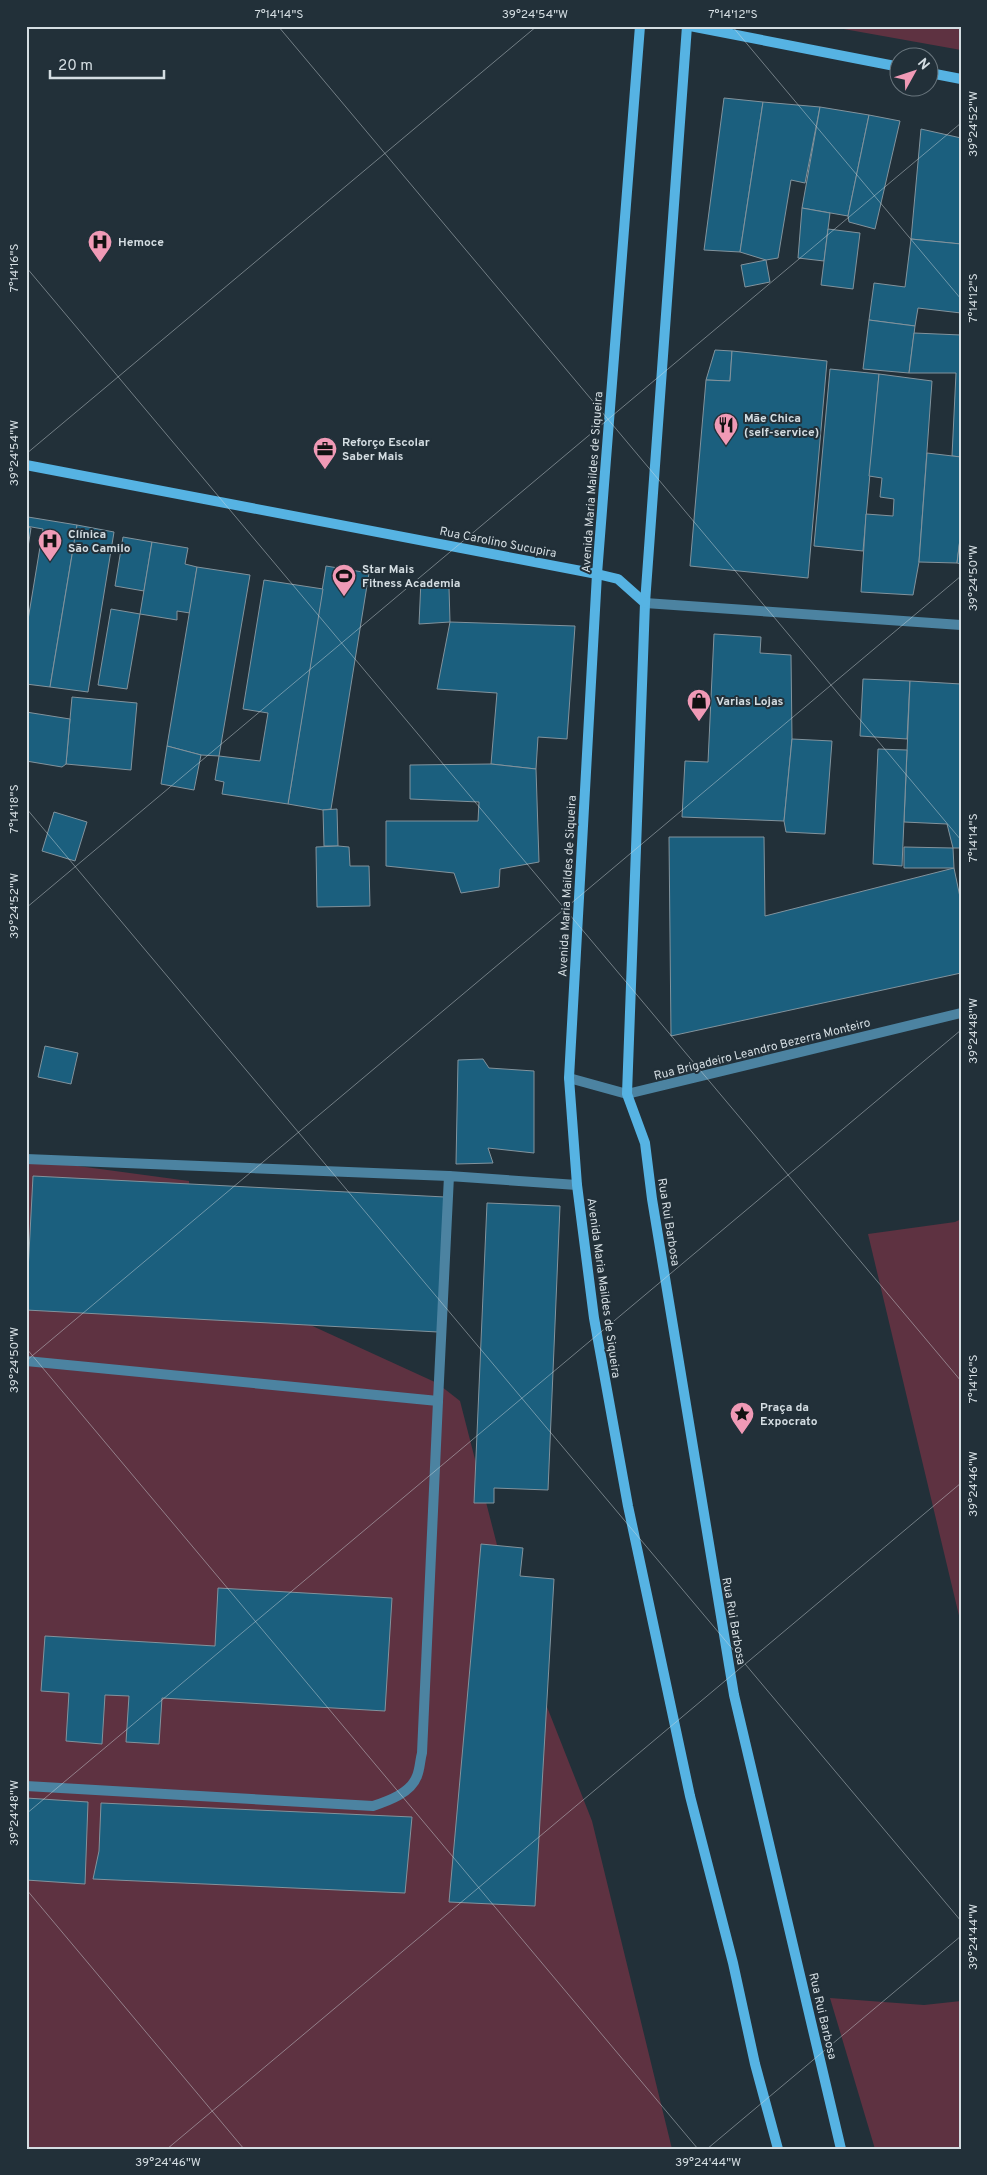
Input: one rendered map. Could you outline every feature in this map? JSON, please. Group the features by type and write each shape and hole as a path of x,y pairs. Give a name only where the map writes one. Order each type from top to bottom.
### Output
{"main road":[{"name":"Avenida Maria Maildes de Siqueira","path":"640,26 597,574 569,1078 577,1185 594,1318 628,1506 677,1740 733,1963 755,2064 778,2149"},
{"path":"627,1094 645,603 688,26 890,65"},
{"path":"940,75 961,79"},
{"name":"Rua Carolino Sucupira","path":"26,465 597,574 618,579 645,603"},
{"name":"Rua Rui Barbosa","path":"627,1094 645,1143 652,1200 734,1695 841,2149"}],"street":[{"path":"645,603 961,625"},
{"name":"Rua Brigadeiro Leandro Bezerra Monteiro","path":"569,1078 627,1094 961,1013"},
{"path":"26,1158 449,1176 577,1185"},
{"path":"26,1786 373,1806 388,1801 411,1786 418,1776 422,1753 449,1176"},
{"path":"26,1360 438,1401"}],"shaded area":[{"path":"827,26 961,26 961,50"},
{"path":"26,1159 189,1181 192,1271 437,1383 460,1401 523,1646 592,1821 672,2149 26,2149"},
{"path":"961,1219 961,1624 868,1234 955,1222"},
{"path":"830,1998 924,2005 961,2001 961,2149 875,2149"}],"building":[{"path":"724,98 763,102 740,252 704,250"},
{"path":"763,102 820,107 805,183 791,180 778,258 766,260 740,252"},
{"path":"820,107 869,115 848,216 802,208"},
{"path":"869,115 900,121 875,229 849,222 848,216"},
{"path":"921,129 961,138 961,244 911,239"},
{"path":"802,208 830,213 824,261 798,258"},
{"path":"828,229 860,233 853,289 821,285"},
{"path":"911,239 961,244 961,313 918,308 915,326 869,320 874,283 905,287"},
{"path":"766,260 770,282 745,287 741,265"},
{"path":"869,320 915,326 909,373 863,369"},
{"path":"914,333 961,335 961,457 952,456 956,373 909,373"},
{"path":"715,350 732,351 730,381 706,380"},
{"path":"732,351 827,361 808,578 690,566 706,380 730,381"},
{"path":"830,369 879,374 863,551 814,546"},
{"path":"879,374 932,381 919,562 913,595 861,592 866,514 893,516 894,499 880,497 882,478 869,476"},
{"path":"927,453 961,457 961,531 957,563 919,562"},
{"path":"28,517 77,525 50,687 26,684 26,632 43,529 26,526"},
{"path":"77,525 114,532 88,692 50,687"},
{"path":"26,527 31,528 26,560"},
{"path":"961,531 961,564 957,563"},
{"path":"123,537 152,542 144,591 115,586"},
{"path":"152,542 188,548 185,564 197,567 190,613 177,611 177,620 140,614"},
{"path":"326,566 369,573 331,809 323,810 288,804"},
{"path":"197,567 250,575 219,756 201,755 167,746"},
{"path":"264,580 323,589 288,804 222,794 224,782 215,780 219,756 260,761 268,713 243,709"},
{"path":"421,580 449,588 450,622 419,624"},
{"path":"111,609 140,614 127,689 98,685"},
{"path":"450,622 575,626 567,739 538,737 536,769 491,764 497,693 437,689"},
{"path":"714,634 761,637 760,653 791,655 792,739 784,821 682,817 685,761 708,762"},
{"path":"863,679 910,681 907,739 860,736"},
{"path":"910,681 961,684 961,848 953,848 947,824 904,822"},
{"path":"72,697 137,703 131,770 66,764"},
{"path":"26,712 70,719 66,764 62,767 26,761"},
{"path":"792,739 832,741 825,834 786,832 784,821"},
{"path":"167,746 201,755 194,790 161,784"},
{"path":"878,749 907,750 902,866 873,864"},
{"path":"491,764 536,769 539,862 500,869 499,887 461,893 454,873 386,866 386,821 478,821 479,802 410,799 410,765"},
{"path":"337,809 338,846 324,846 323,810"},
{"path":"54,812 87,822 75,861 42,851"},
{"path":"669,837 764,837 765,916 954,868 961,902 961,973 671,1036"},
{"path":"316,847 349,847 350,866 369,866 370,906 317,907"},
{"path":"904,847 953,848 954,868 904,868"},
{"path":"45,1046 78,1053 71,1084 38,1077"},
{"path":"483,1059 489,1068 534,1071 534,1153 488,1148 493,1163 456,1164 458,1060"},
{"path":"33,1176 445,1197 438,1332 26,1310"},
{"path":"487,1203 560,1206 548,1490 494,1488 494,1503 474,1503"},
{"path":"481,1544 523,1548 520,1576 554,1579 535,1906 449,1902"},
{"path":"218,1588 392,1598 385,1711 162,1698 159,1744 126,1742 129,1696 105,1695 102,1744 66,1741 69,1693 41,1691 45,1636 215,1646"},
{"path":"26,1798 88,1802 85,1884 26,1880"},
{"path":"101,1803 412,1817 405,1893 93,1879 99,1851"}],"place":[{"name":"Hemoce","path":"100,263"},
{"name":"Mãe Chica (self-service)","path":"726,446"},
{"name":"Reforço Escolar Saber Mais","path":"325,470"},
{"name":"Clínica São Camilo","path":"50,562"},
{"name":"Star Mais Fitness Academia","path":"344,597"},
{"name":"Varias Lojas","path":"699,722"},
{"name":"Praça da Expocrato","path":"742,1435"}]}
